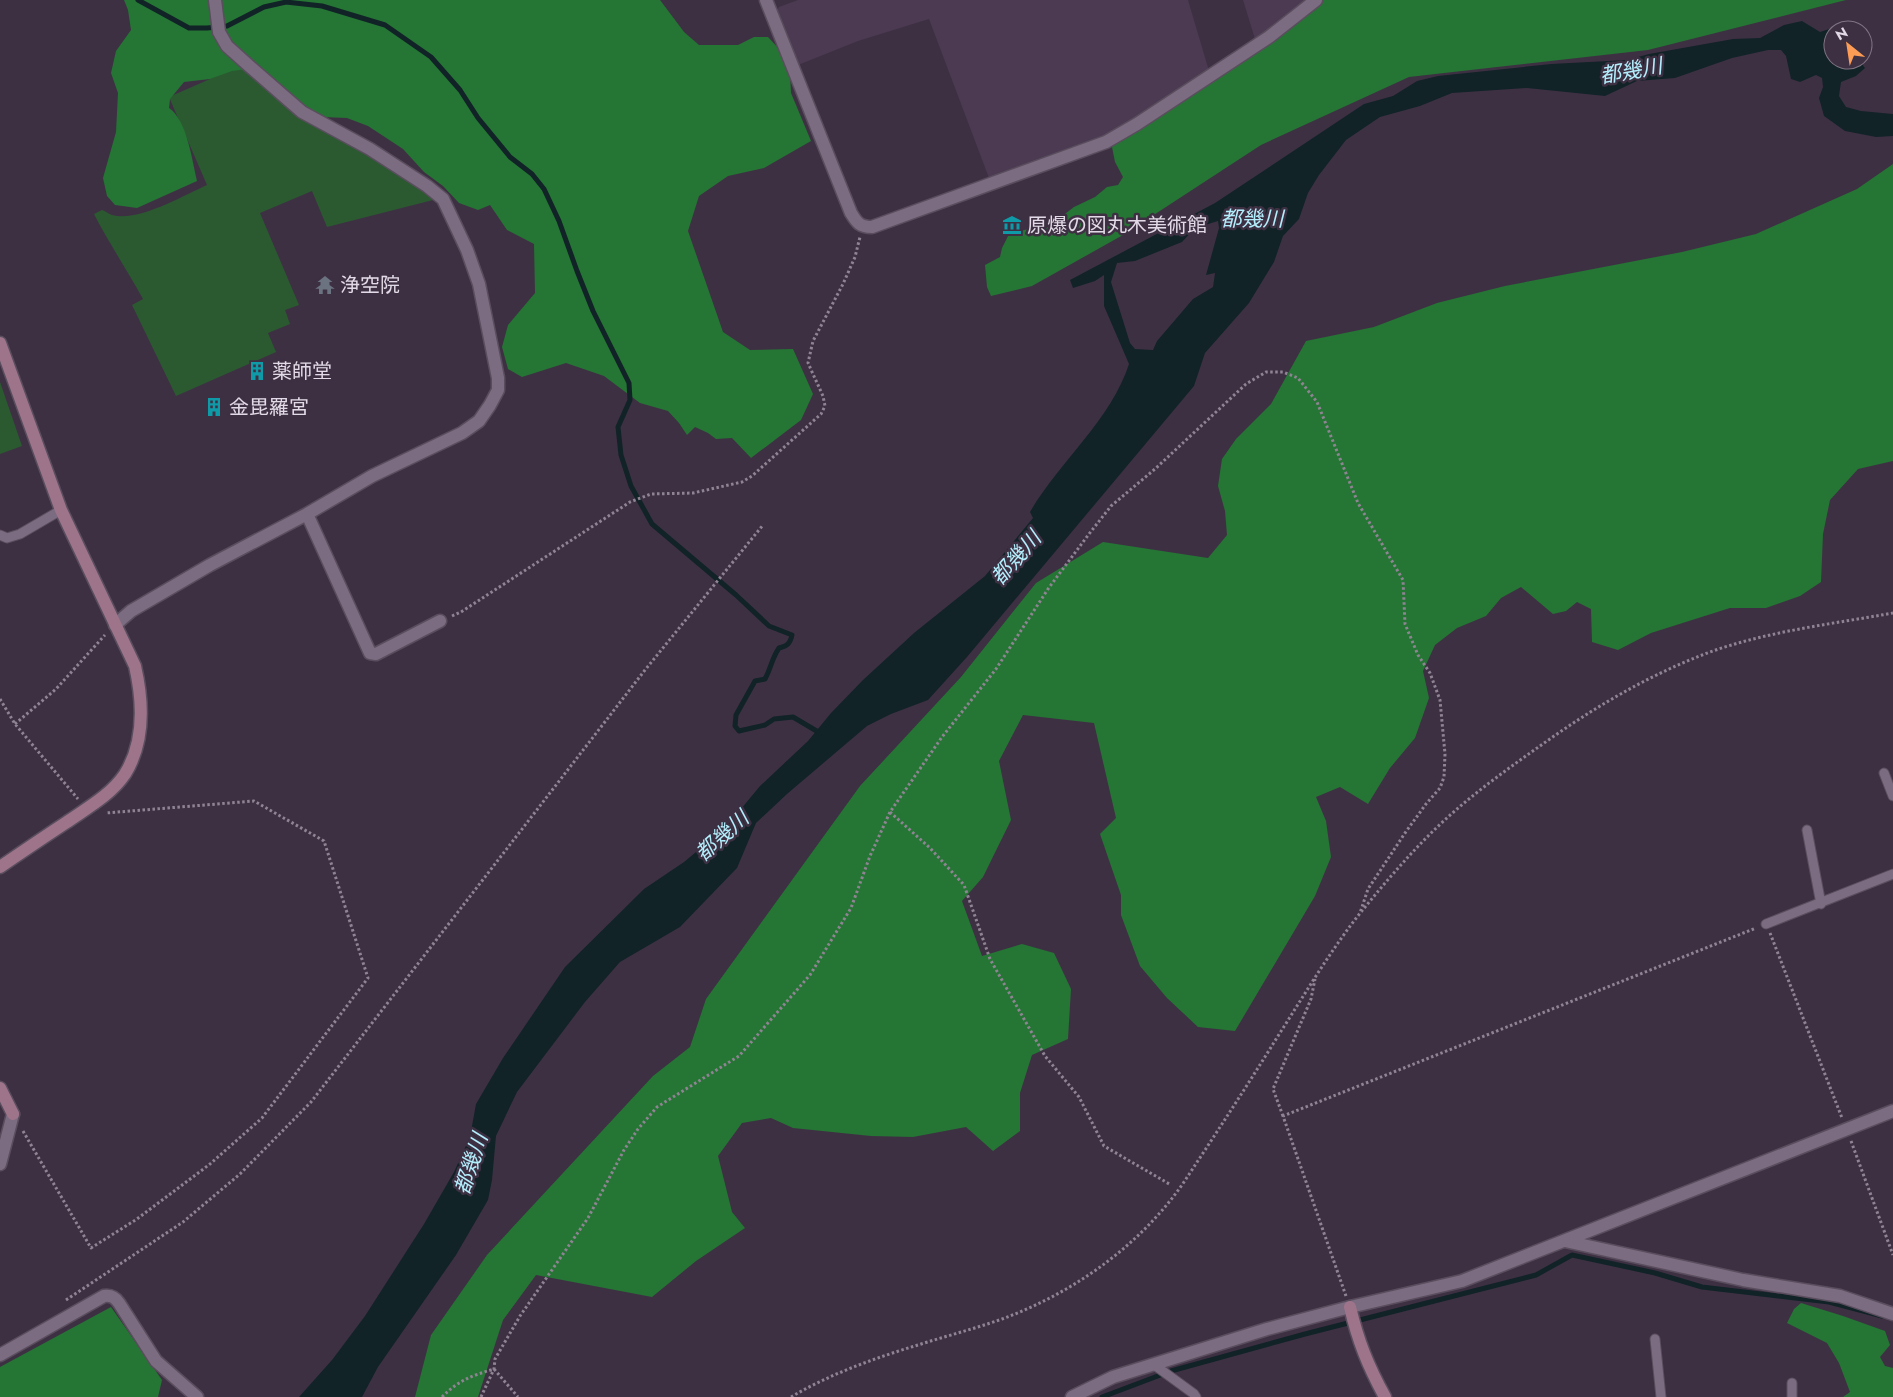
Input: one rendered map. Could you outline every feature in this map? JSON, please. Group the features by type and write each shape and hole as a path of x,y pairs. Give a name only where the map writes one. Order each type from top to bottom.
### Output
{"street":[{"path":"115,625 131,611 210,564 307,514 372,476 462,433 479,421 498,390 498,378 479,284 467,250 443,199 427,186 370,149 302,112 228,46 219,32 215,0"},
{"path":"766,0 851,213 857,224 863,227 872,227 1106,142 1137,124 1252,48 1316,0"},
{"path":"0,343 61,510 135,666 140,691 141,720 136,745 125,773 108,794 0,867"},
{"path":"307,514 370,653 376,654 440,621"},
{"path":"0,1088 13,1114 0,1164"},
{"path":"1072,1397 1104,1380 1267,1329 1350,1307 1462,1281 1893,1111"},
{"path":"1565,1241 1743,1280 1840,1296 1893,1314"},
{"path":"0,1356 104,1296 114,1297 120,1303 156,1361 196,1396"},
{"path":"1350,1307 1357,1338 1370,1370 1385,1397"}],"lane":[{"path":"0,535 7,538 20,534 61,510"},
{"path":"1884,773 1893,796"},
{"path":"1807,830 1821,904"},
{"path":"1766,924 1821,904 1893,874"},
{"path":"1655,1338 1661,1397"},
{"path":"1152,1364 1196,1397"},
{"path":"1792,1383 1792,1397"}],"path":[{"path":"440,621 461,612 630,502 651,494 693,494 742,482 752,476 788,445 821,414 825,406 823,396 808,363 813,340 855,258 863,227"},
{"path":"481,1397 494,1369 495,1359 520,1316 588,1218 624,1150 638,1128 657,1107 739,1056 810,975 851,908 870,856 890,812 942,737 996,669 1048,589 1111,506 1155,469 1246,384 1266,372 1284,372 1298,378 1317,402 1358,503 1402,580 1405,624 1418,655 1430,674 1440,700 1445,754 1444,777 1440,788 1410,826 1368,889 1360,913"},
{"path":"65,1300 183,1222 240,1174 311,1102 639,678 763,525"},
{"path":"791,1397 825,1380 884,1356 1002,1319 1035,1305 1079,1280 1125,1248 1157,1216 1182,1184 1316,977 1360,913 1424,840 1468,800 1570,725 1627,690 1682,663 1759,638 1893,613"},
{"path":"15,724 56,689 115,625"},
{"path":"0,699 15,724 86,809 96,814 254,801 324,841 368,978 262,1118 210,1164 137,1219 91,1248 13,1114"},
{"path":"890,812 930,848 964,885 990,959 1045,1056 1079,1097 1104,1146 1171,1185"},
{"path":"1283,1116 1766,924 1847,1129 1893,1255"},
{"path":"1316,977 1311,1000 1273,1089 1350,1307"},
{"path":"442,1397 455,1384 469,1376 494,1369"},
{"path":"494,1369 518,1397"}],"shaded area":[{"path":"798,0 1188,0 1209,71 1117,130 1093,142 989,178 929,19 858,41 798,65 775,14 779,7"},
{"path":"1243,0 1307,0 1255,39"}],"green space":[{"path":"124,0 660,0 684,32 699,45 738,45 754,37 768,37 780,50 790,74 791,93 811,141 764,168 728,176 699,196 688,231 723,332 750,350 793,349 813,394 801,420 751,458 732,438 716,439 695,427 687,435 668,411 640,403 604,376 566,363 522,377 508,369 502,347 508,325 535,293 534,244 507,230 490,205 478,210 459,203 443,186 424,172 403,149 368,126 347,118 322,117 248,69 232,71 210,79 184,82 170,99 169,108 180,122 188,141 197,181 137,208 115,205 107,196 103,178 116,132 118,93 111,73 116,51 131,30 128,10"},
{"path":"1311,0 1846,0 1648,50 1409,77 1261,145 1123,235 1032,286 991,296 987,287 985,265 1000,257 1009,234 1032,228 1044,230 1074,207 1095,197 1107,187 1118,185 1123,177 1115,162 1112,147 1118,133 1169,100"},
{"path":"242,65 437,199 327,227 312,191 260,213 299,305 285,310 290,324 268,333 276,352 176,396 132,305 143,299 94,214 102,210 112,215 135,215 160,207 207,185 169,97"},
{"path":"1893,164 1893,461 1858,469 1830,500 1823,534 1821,582 1800,596 1766,608 1730,608 1651,633 1618,650 1592,642 1591,609 1577,602 1566,611 1553,614 1521,587 1501,598 1486,616 1457,628 1435,645 1423,671 1429,698 1415,738 1390,768 1368,804 1340,787 1316,797 1326,821 1331,857 1315,896 1235,1031 1198,1027 1167,998 1140,966 1121,915 1121,895 1100,834 1116,818 1094,723 1023,715 999,761 1011,820 983,877 962,901 982,956 1022,944 1054,953 1071,989 1068,1039 1032,1055 1020,1093 1020,1131 993,1151 966,1127 913,1137 871,1136 793,1128 771,1118 742,1123 718,1156 732,1212 745,1228 696,1261 652,1297 536,1275 503,1320 478,1397 415,1397 431,1335 487,1255 653,1076 690,1047 706,999 860,786 961,677 1036,583 1103,542 1208,558 1227,535 1225,511 1218,486 1222,459 1236,439 1271,404 1306,341 1374,327 1437,303 1505,286 1682,252 1756,234 1857,189"},
{"path":"0,382 22,446 0,454"},
{"path":"1801,1303 1885,1331 1890,1345 1880,1357 1885,1366 1893,1368 1893,1397 1843,1397 1850,1392 1839,1363 1827,1343 1787,1323 1794,1309"},
{"path":"111,1307 162,1380 158,1397 0,1397 0,1367"}],"water":[{"name":"都幾川","path":"1802,21 1820,32 1823,31 1823,70 1863,70 1856,76 1841,82 1839,96 1846,107 1861,111 1893,114 1893,136 1876,137 1845,131 1824,116 1819,98 1823,87 1822,78 1816,75 1800,82 1791,79 1786,56 1781,50 1768,50 1732,58 1675,78 1637,81 1605,96 1527,88 1452,93 1420,106 1380,117 1346,140 1319,175 1308,193 1299,219 1283,236 1274,262 1249,303 1205,353 1194,386 967,657 928,700 891,714 867,726 787,794 756,823 737,868 680,927 620,962 585,1002 517,1092 496,1136 488,1200 456,1255 378,1367 362,1397 299,1397 332,1360 365,1316 424,1224 454,1172 470,1137 476,1104 503,1058 565,967 644,889 684,862 726,827 760,786 808,741 831,713 863,680 914,633 985,576 1033,518 1030,512 1110,404 1129,364 1104,306 1104,275 1095,281 1073,288 1070,280 1215,203 1364,104 1393,96 1417,81 1438,76 1551,64 1627,60 1649,54 1733,39 1760,38 1784,25","holes":["1218,221 1219,228 1206,275 1215,273 1213,287 1193,299 1157,341 1153,350 1135,349 1130,343 1111,282 1117,263 1135,261 1182,242 1195,228"]}],"waterway":[{"path":"138,0 189,28 227,26 264,7 286,2 322,6 385,25 431,57 460,90 478,118 510,157 532,174 544,189 559,221 593,311 629,383 630,400 618,427 621,455 631,486 652,524 736,595 769,626 792,635 788,644 779,648 765,679 755,681 736,715 735,726 739,731 765,725 774,719 793,717 820,733"},
{"path":"1102,1397 1171,1371 1305,1334 1536,1275 1572,1255 1655,1273 1702,1287 1829,1302 1882,1316"}],"place":[{"name":"原爆の図丸木美術館","path":"1012,225"},
{"name":"浄空院","path":"325,285"},
{"name":"薬師堂","path":"257,371"},
{"name":"金毘羅宮","path":"214,407"}]}
